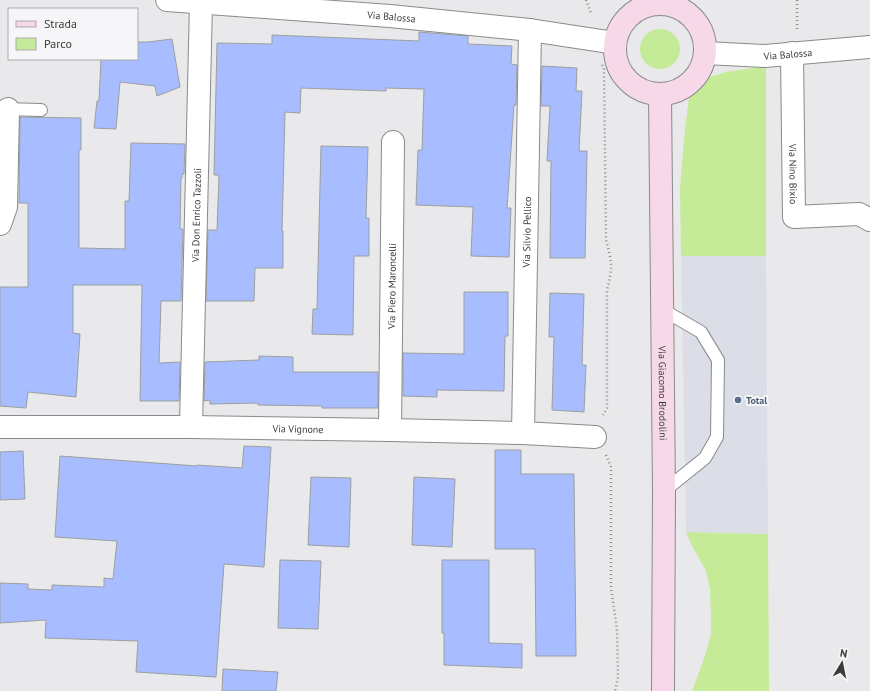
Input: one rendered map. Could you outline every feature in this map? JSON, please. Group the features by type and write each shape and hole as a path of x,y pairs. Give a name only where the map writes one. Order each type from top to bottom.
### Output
{"street":[{"name":"Via Balossa","path":"167,0 201,3 390,8 615,43"},
{"path":"660,2 683,11 693,19 700,29 704,41 705,54 703,63 692,81 672,93 660,94 648,93 636,88 626,79 619,68 615,56 615,43 618,31 625,20 635,12 660,2"},
{"name":"Via Don Enrico Tazzoli","path":"191,427 201,3"},
{"name":"Via Silvio Pellico","path":"523,433 530,30"},
{"name":"Via Balossa","path":"705,54 765,56 870,47"},
{"name":"Via Nino Bixio","path":"792,53 794,217 859,214 870,220"},
{"name":"Via Giacomo Brodolini","path":"660,94 664,491 663,691"},
{"path":"0,224 6,207 4,109"},
{"name":"Via Piero Maroncelli","path":"390,430 393,142"},
{"name":"Via Vignone","path":"0,427 191,427 390,430 523,433 595,437"}],"lane":[{"path":"4,109 41,110"},
{"path":"663,310 701,332 718,360 717,437 705,458 664,491"}],"path":[{"path":"586,0 591,13"},
{"path":"797,31 798,0"},
{"path":"600,61 604,68 606,240 612,262 612,273 607,290 607,408 604,415 598,421 595,437 599,450 608,457 611,466 611,588 617,629 618,677 615,691"}],"shaded area":[{"path":"681,256 766,256 768,534 686,532"}],"green space":[{"path":"660,29 668,31 674,35 678,41 680,49 678,57 674,63 668,67 660,69 652,67 646,63 642,57 640,49 642,41 646,35 652,31"},
{"path":"766,66 766,256 681,256 680,188 689,97 695,86 706,78 726,72"},
{"path":"686,532 768,534 769,691 692,691 705,656 711,634 710,589 706,571"}],"building":[{"path":"419,32 468,36 468,44 512,46 511,64 517,65 516,105 514,105 507,208 511,208 509,257 471,256 473,207 416,205 418,150 422,150 424,89 386,88 386,91 301,88 300,113 285,112 282,231 283,268 255,268 254,301 206,301 208,230 217,230 219,175 214,175 217,43 272,44 272,35 419,41"},
{"path":"172,39 180,87 157,96 155,86 120,82 116,129 94,128 97,101 99,101 101,60 138,60 138,42"},
{"path":"542,66 577,68 576,91 582,91 579,151 587,151 585,258 550,258 551,161 547,161 550,106 541,106"},
{"path":"20,117 81,118 81,150 79,150 79,248 125,249 125,201 129,201 131,143 185,144 184,174 182,174 181,178 180,229 183,229 181,301 161,301 159,363 180,362 179,401 140,401 142,285 73,285 73,333 80,334 76,397 28,392 26,408 0,406 0,287 28,287 28,203 19,203"},
{"path":"321,146 368,147 366,218 369,218 369,256 354,256 353,335 312,334 313,309 317,309"},
{"path":"464,292 508,292 508,336 505,336 504,391 437,390 437,397 403,396 403,353 464,354"},
{"path":"550,293 584,294 582,365 586,365 584,412 552,410 554,337 549,337"},
{"path":"259,356 293,357 293,372 378,372 378,408 322,408 322,406 258,405 258,403 210,404 210,400 204,401 205,362 259,360"},
{"path":"244,446 271,447 264,567 224,564 216,677 136,672 138,641 45,638 46,620 0,623 0,583 28,584 28,589 52,590 52,585 104,587 104,578 113,579 117,541 55,537 60,456 242,468"},
{"path":"495,450 521,450 521,474 574,474 576,656 536,656 535,549 495,549"},
{"path":"23,451 25,499 0,500 0,452"},
{"path":"311,477 351,478 349,547 308,545"},
{"path":"414,477 455,479 452,547 412,545"},
{"path":"280,560 321,561 318,629 278,628"},
{"path":"442,560 489,560 489,643 522,644 522,668 444,665 444,633 442,633"},
{"path":"223,669 278,672 276,691 222,691"}],"place":[{"name":"Total","path":"738,400"}]}
